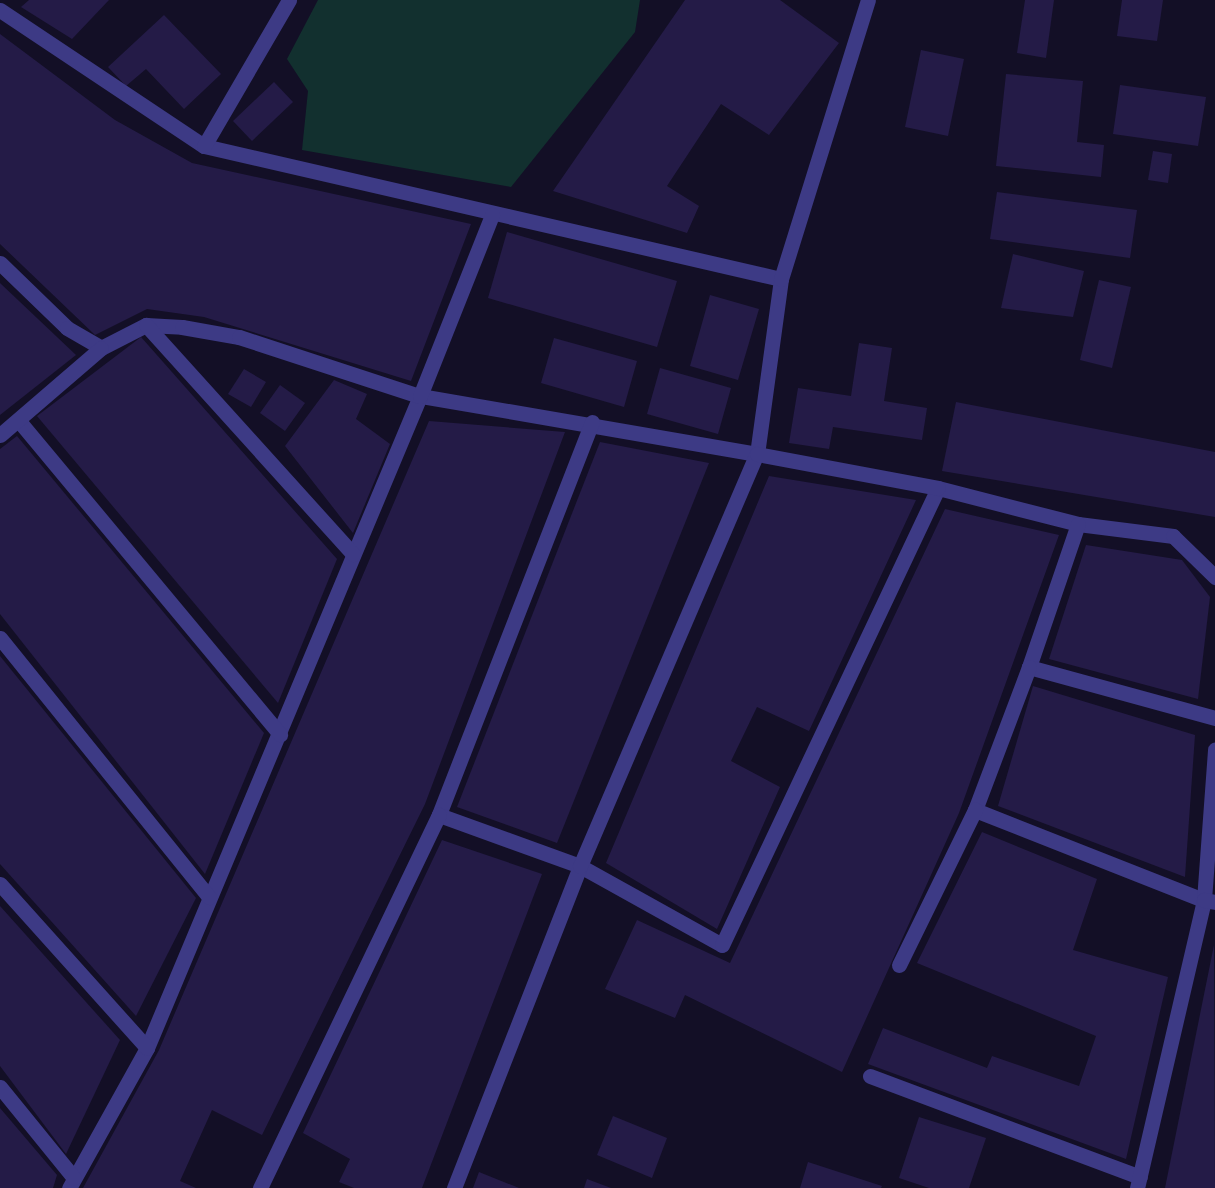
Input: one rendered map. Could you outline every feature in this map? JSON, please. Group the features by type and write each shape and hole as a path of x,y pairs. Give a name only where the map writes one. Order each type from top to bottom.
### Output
{"street":[{"path":"204,146 289,0"},
{"path":"454,1188 580,866 757,454 781,279 868,0"},
{"path":"0,10 204,146 492,215 623,239 781,279"},
{"path":"0,1087 72,1183 147,1048 420,396 492,215"},
{"path":"0,263 68,328 101,348"},
{"path":"146,326 353,554"},
{"path":"0,435 101,348 146,326 239,338 420,396 592,422 939,488 1077,524 1173,536 1215,577"},
{"path":"19,421 280,734"},
{"path":"260,1188 439,815 592,422"},
{"path":"439,815 580,866 722,945 939,488"},
{"path":"899,965 975,810 1029,667 1077,524"},
{"path":"0,638 209,897"},
{"path":"1029,667 1215,718"},
{"path":"870,1076 1139,1183 1210,901 1215,749"},
{"path":"975,810 1210,901"},
{"path":"0,884 147,1048"}],"green space":[{"path":"318,0 640,0 635,32 511,187 302,150 308,91 287,59"}],"building":[{"path":"29,0 109,0 72,39 21,7"},
{"path":"685,0 780,0 839,43 769,135 721,104 667,186 699,206 687,233 553,191"},
{"path":"1025,0 1054,0 1046,58 1017,53"},
{"path":"1122,0 1163,0 1157,41 1117,36"},
{"path":"164,15 221,74 184,109 146,69 126,86 108,67"},
{"path":"0,34 115,120 192,163 471,224 411,381 204,317 147,309 95,335 0,244"},
{"path":"921,50 964,59 948,136 905,127"},
{"path":"1006,74 1083,81 1077,142 1104,145 1101,177 996,166"},
{"path":"274,82 293,102 252,141 233,121"},
{"path":"1120,85 1206,97 1198,146 1113,134"},
{"path":"1153,151 1172,154 1168,183 1148,180"},
{"path":"997,192 1137,210 1130,258 990,239"},
{"path":"507,232 677,281 657,347 488,298"},
{"path":"1013,254 1084,271 1073,317 1001,308"},
{"path":"1099,280 1131,287 1112,368 1080,360"},
{"path":"0,283 76,355 0,415"},
{"path":"710,295 759,309 738,380 690,366"},
{"path":"141,337 337,559 278,703 37,416"},
{"path":"554,338 637,361 624,407 541,383"},
{"path":"859,343 892,348 884,401 927,408 922,440 833,427 829,449 789,443 798,388 851,396"},
{"path":"660,368 731,388 718,434 647,414"},
{"path":"244,369 266,382 251,407 228,394"},
{"path":"334,380 367,394 356,419 390,444 353,533 285,446"},
{"path":"280,385 305,403 285,431 260,413"},
{"path":"956,402 1215,452 1215,517 942,471"},
{"path":"429,421 565,432 425,804 262,1135 212,1110 180,1181 196,1188 83,1188 159,1050"},
{"path":"17,436 264,733 205,874 0,614 0,449"},
{"path":"600,442 709,463 557,843 457,807"},
{"path":"769,476 916,500 809,731 757,707 731,761 780,787 717,929 606,863"},
{"path":"945,509 1059,535 959,813 842,1072 685,995 675,1018 605,989 637,920 730,963"},
{"path":"1086,545 1182,560 1210,597 1198,699 1049,659"},
{"path":"0,656 196,898 136,1016 0,864"},
{"path":"1033,686 1195,735 1185,877 998,806"},
{"path":"982,832 1097,879 1073,950 1168,977 1126,1159 868,1064 883,1028 987,1068 992,1056 1079,1086 1096,1036 917,963"},
{"path":"442,840 542,874 422,1188 354,1188 339,1182 350,1159 303,1133"},
{"path":"0,906 120,1040 66,1154 0,1066"},
{"path":"1214,945 1215,1188 1165,1188"},
{"path":"0,1108 57,1175 53,1188 0,1188"},
{"path":"613,1116 667,1138 652,1178 597,1155"},
{"path":"919,1117 986,1138 969,1188 929,1188 899,1178"},
{"path":"808,1162 882,1186 881,1188 800,1188"},
{"path":"479,1172 519,1188 473,1188"},
{"path":"587,1179 611,1188 584,1188"}]}
